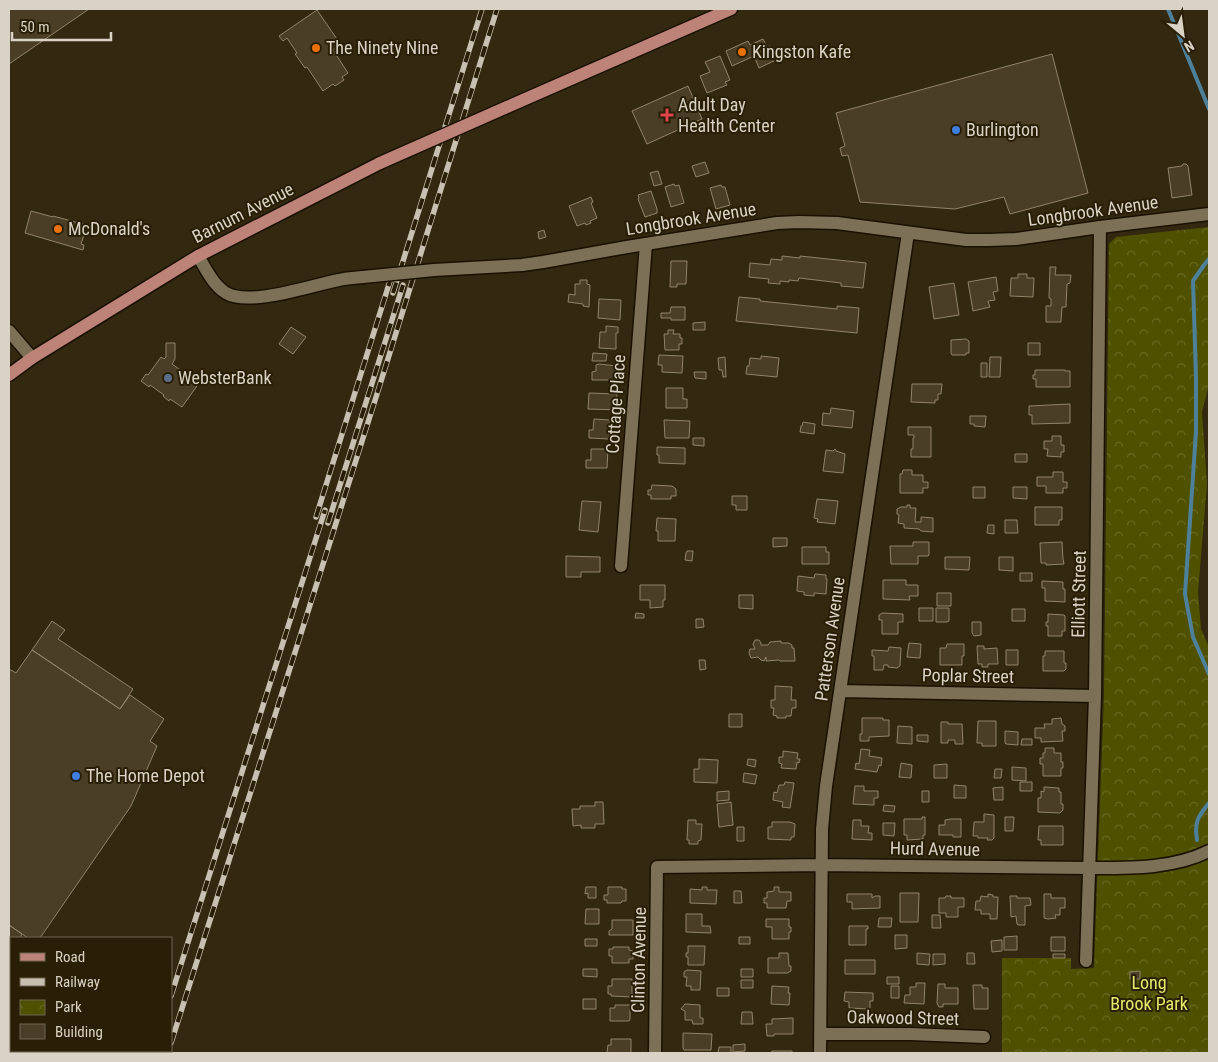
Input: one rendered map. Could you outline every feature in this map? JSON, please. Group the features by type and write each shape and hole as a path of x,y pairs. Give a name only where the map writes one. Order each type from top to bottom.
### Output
{"main road":[{"name":"Barnum Avenue","path":"10,372 198,256 380,163 732,9"}],"street":[{"name":"Longbrook Avenue","path":"198,256 219,288 238,297 255,298 341,279 434,270 522,265 747,228 799,222 837,223 966,240 998,240 1209,214"},
{"name":"Elliott Street","path":"1086,961 1096,696 1100,227"},
{"name":"Patterson Avenue","path":"820,1053 821,865 826,786 908,233"},
{"name":"Cottage Place","path":"621,566 646,244"},
{"path":"9,331 32,358"},
{"name":"Poplar Street","path":"840,691 1096,696"},
{"name":"Hurd Avenue","path":"657,867 821,865 1090,868 1153,866 1184,861 1209,851"},
{"name":"Clinton Avenue","path":"655,1053 657,867"},
{"name":"Oakwood Street","path":"820,1034 911,1034 984,1037"}],"green space":[{"name":"Long Brook Park","path":"1209,227 1209,384 1202,412 1207,484 1198,592 1201,629 1209,647 1209,1053 1002,1053 1002,958 1071,958 1071,969 1094,968 1104,694 1109,244 1116,237"}],"building":[{"path":"9,9 89,9 9,64"},
{"name":"The Ninety Nine","path":"317,10 341,45 333,50 348,73 342,77 344,80 335,86 333,84 323,91 307,67 305,68 295,54 297,53 287,38 283,41 279,36"},
{"path":"763,39 767,47 770,46 776,60 759,68 754,56 732,66 726,51 748,41 750,45"},
{"name":"Burlington","path":"1052,54 1088,193 1010,214 1004,197 955,209 860,202 848,155 842,156 840,148 845,146 836,113"},
{"path":"720,56 730,80 725,82 727,85 707,93 700,76 710,72 705,62"},
{"name":"Adult Day Health Center","path":"688,86 702,119 647,144 632,111"},
{"path":"705,162 709,173 696,177 692,166"},
{"path":"1183,164 1188,166 1192,195 1172,198 1168,168 1182,166"},
{"path":"658,171 662,184 654,186 650,173"},
{"path":"674,184 675,186 679,185 684,203 671,207 665,187"},
{"path":"721,185 725,187 730,205 716,209 710,188"},
{"path":"651,191 657,213 645,217 638,195"},
{"path":"591,197 593,202 591,203 597,218 586,225 585,223 577,226 569,206"},
{"name":"McDonald's","path":"31,211 90,226 88,233 85,232 81,244 84,245 83,250 25,233"},
{"path":"544,230 546,237 539,239 538,232"},
{"path":"782,256 866,263 863,288 841,286 841,283 799,278 798,281 780,281 780,284 768,283 769,279 749,277 750,263 770,265 771,259 782,260"},
{"path":"671,261 687,261 686,284 677,284 677,287 670,287"},
{"path":"1050,267 1056,267 1055,275 1071,275 1070,283 1067,284 1066,307 1062,307 1061,322 1046,322 1046,306 1051,306 1051,299 1049,298"},
{"path":"1018,274 1027,274 1027,278 1034,278 1033,297 1010,296 1011,278 1018,278"},
{"path":"996,277 998,291 993,292 995,300 988,301 990,307 973,311 968,282"},
{"path":"580,280 587,280 587,284 590,285 589,307 583,306 583,304 568,302 569,294 575,295 575,284 580,284"},
{"path":"954,283 959,315 934,319 929,287"},
{"path":"739,297 837,309 837,306 859,308 857,333 736,321"},
{"path":"599,299 621,300 620,320 598,318"},
{"path":"671,307 685,307 685,320 661,318 661,313 670,313"},
{"path":"705,322 705,330 693,330 693,323"},
{"path":"606,326 618,327 616,349 599,348 600,332 606,332"},
{"path":"291,327 306,337 293,354 279,344"},
{"path":"668,330 674,330 673,334 680,334 682,344 679,344 679,350 665,350 664,334 668,334"},
{"path":"966,339 969,341 969,353 966,353 966,355 952,355 951,340"},
{"name":"WebsterBank","path":"166,343 175,343 175,359 172,364 199,383 182,407 170,399 169,401 150,385 149,387 141,381 146,374 148,375 161,357 164,359 166,357"},
{"path":"1028,343 1040,343 1040,355 1028,355"},
{"path":"593,353 607,354 606,361 592,361"},
{"path":"659,355 683,356 682,373 662,372 662,365 658,365"},
{"path":"761,356 779,358 777,377 746,374 750,358 761,359"},
{"path":"725,357 726,377 723,377 722,370 719,370 718,358"},
{"path":"990,357 1001,357 1000,377 989,377"},
{"path":"981,363 987,363 987,377 981,377"},
{"path":"596,365 617,366 617,378 613,380 592,380 592,372 596,371"},
{"path":"1035,370 1070,371 1070,387 1036,387 1036,379 1033,379"},
{"path":"694,372 706,372 706,379 695,378"},
{"path":"912,384 942,384 941,394 938,394 938,400 935,400 935,403 911,402"},
{"path":"666,388 683,388 683,399 687,399 687,408 666,408"},
{"path":"589,393 617,394 616,404 622,404 622,410 588,409"},
{"path":"1070,404 1070,423 1032,424 1029,406"},
{"path":"831,408 854,411 852,428 822,425 823,413 830,414"},
{"path":"970,416 986,416 985,427 970,424"},
{"path":"594,419 610,420 609,439 589,438 589,430 593,430"},
{"path":"664,420 690,421 689,438 665,438"},
{"path":"803,422 815,424 814,434 800,432"},
{"path":"908,427 931,427 931,457 911,457 914,435 908,435"},
{"path":"1052,436 1061,436 1061,445 1064,445 1064,452 1061,452 1061,457 1047,456 1048,449 1044,449 1044,441 1052,441"},
{"path":"693,438 704,438 704,446 693,445"},
{"path":"657,447 685,448 685,464 659,463"},
{"path":"591,449 608,449 607,468 586,468 586,460 591,460"},
{"path":"835,449 845,454 843,473 823,471 826,450 833,451"},
{"path":"1015,454 1027,454 1027,462 1015,462"},
{"path":"903,470 912,470 912,475 923,475 923,482 928,482 928,488 923,488 923,493 900,493 900,474 902,474"},
{"path":"1053,472 1063,472 1063,482 1067,482 1067,488 1063,488 1063,493 1046,493 1046,486 1037,486 1037,477 1053,477"},
{"path":"652,485 672,486 676,489 676,496 671,496 671,499 651,499 651,495 648,495 648,490 651,490"},
{"path":"973,487 985,487 985,498 973,498"},
{"path":"1013,487 1027,487 1027,499 1013,498"},
{"path":"732,496 747,496 747,510 736,510 736,505 732,505"},
{"path":"817,499 838,501 835,524 817,522 818,519 814,518"},
{"path":"582,501 601,502 598,532 579,530"},
{"path":"907,505 910,505 910,508 916,508 915,522 921,522 921,517 933,518 933,532 904,528 904,524 898,523 899,515 897,514 897,509 907,507"},
{"path":"1035,507 1062,507 1062,520 1059,520 1059,525 1035,525"},
{"path":"657,518 676,519 675,541 658,541 658,531 656,531"},
{"path":"1005,520 1017,520 1018,533 1005,533"},
{"path":"988,525 994,525 994,534 987,533"},
{"path":"773,538 787,538 787,546 773,547"},
{"path":"913,542 929,542 929,555 918,556 918,564 891,564 890,546 913,546"},
{"path":"1062,542 1064,564 1046,565 1046,563 1041,563 1040,543"},
{"path":"802,547 826,547 826,552 829,552 829,564 802,564"},
{"path":"687,551 693,551 692,561 685,560"},
{"path":"566,556 600,557 600,572 581,572 581,577 566,577"},
{"path":"945,557 970,557 969,570 945,569"},
{"path":"999,557 1013,557 1013,571 999,570"},
{"path":"1020,573 1032,573 1032,581 1020,581"},
{"path":"815,574 826,575 826,594 814,593 814,596 804,595 804,592 797,591 798,576 814,578"},
{"path":"883,580 906,580 906,585 918,585 918,596 909,596 910,600 883,599"},
{"path":"1042,581 1063,582 1065,602 1045,601 1045,588 1042,588"},
{"path":"640,585 665,585 663,607 650,608 650,600 640,600"},
{"path":"937,593 951,593 951,606 937,606"},
{"path":"739,595 753,595 753,609 739,608"},
{"path":"919,608 933,608 933,621 919,621"},
{"path":"936,608 949,608 949,621 936,622"},
{"path":"1012,609 1025,609 1025,621 1012,621"},
{"path":"636,613 644,614 644,618 635,618"},
{"path":"882,613 903,614 903,622 898,622 898,634 882,634 882,620 879,620 879,615"},
{"path":"1048,614 1065,616 1065,631 1062,631 1062,636 1048,636 1046,622 1048,622"},
{"path":"696,619 703,619 704,627 696,628"},
{"path":"52,621 65,630 58,639 133,689 120,709 32,650"},
{"path":"972,622 981,622 981,635 974,636 972,633"},
{"path":"755,640 759,640 761,645 781,641 781,643 789,643 794,648 795,661 766,661 766,657 764,661 758,657 751,658 749,653 750,649 755,649 753,644"},
{"path":"909,643 921,644 920,658 907,657"},
{"path":"947,644 964,644 962,665 940,665 940,648 946,648"},
{"path":"977,646 984,646 984,649 997,648 998,664 988,664 988,667 982,667 982,664 978,664"},
{"path":"889,647 901,648 900,666 897,668 884,665 883,670 874,670 872,650 888,651"},
{"name":"The Home Depot","path":"32,650 120,709 130,695 164,719 150,741 157,746 131,806 41,937 27,937 9,925 9,669 16,673"},
{"path":"1006,650 1018,650 1018,665 1006,665"},
{"path":"1045,651 1064,651 1066,669 1064,671 1043,671"},
{"path":"699,660 705,660 706,669 700,670"},
{"path":"775,686 792,687 791,700 796,700 796,708 792,708 791,716 777,718 777,716 773,715 774,708 771,708 771,700 775,700"},
{"path":"729,714 742,714 742,727 729,727"},
{"path":"862,718 883,718 883,720 889,720 889,736 869,737 869,741 860,741"},
{"path":"1061,718 1062,724 1065,726 1065,731 1062,731 1063,741 1041,742 1041,738 1035,738 1035,728 1045,728 1044,724 1052,724 1052,719"},
{"path":"978,721 996,721 996,746 982,746 982,743 977,743"},
{"path":"941,722 962,724 963,744 955,744 955,740 941,743"},
{"path":"898,726 912,727 912,744 897,743"},
{"path":"1005,731 1018,732 1018,745 1005,743"},
{"path":"917,735 928,735 928,742 917,741"},
{"path":"1022,739 1032,739 1032,745 1021,745"},
{"path":"1045,748 1054,748 1054,753 1061,753 1063,768 1061,768 1061,776 1043,776 1043,764 1040,764 1040,758 1043,758"},
{"path":"861,749 870,750 869,756 882,758 881,766 879,765 877,772 855,769 856,763 859,764"},
{"path":"783,751 798,753 797,759 800,759 799,763 797,762 796,769 781,768 782,764 779,763 779,757 783,757"},
{"path":"699,759 718,760 717,783 694,782 694,769 699,769"},
{"path":"748,759 756,760 755,767 747,765"},
{"path":"901,763 912,765 911,778 899,777"},
{"path":"947,764 947,778 934,778 934,765"},
{"path":"1012,767 1026,768 1026,781 1012,780"},
{"path":"995,769 1002,769 1001,778 994,778"},
{"path":"744,773 757,775 755,784 743,782"},
{"path":"785,782 794,783 790,808 782,807 783,802 773,800 774,792 777,793 779,785 784,785"},
{"path":"1020,782 1032,782 1032,791 1020,791"},
{"path":"954,785 966,786 966,798 954,798"},
{"path":"855,786 864,786 864,791 878,791 878,798 874,798 874,805 853,804"},
{"path":"1003,787 1003,800 994,800 993,788"},
{"path":"1044,787 1059,788 1061,804 1063,804 1063,810 1060,813 1038,812 1038,798 1041,798 1041,791 1044,792"},
{"path":"729,791 729,800 717,801 717,792"},
{"path":"922,791 929,791 929,802 922,802"},
{"path":"595,802 603,802 604,824 595,824 595,828 581,828 581,825 573,826 572,809 580,809 580,806 595,806"},
{"path":"731,802 733,825 719,827 717,804"},
{"path":"884,805 895,806 894,812 883,811"},
{"path":"984,814 994,815 994,838 992,840 973,836 974,822 984,822"},
{"path":"922,817 925,817 925,835 923,835 923,839 907,840 907,835 904,835 904,819 922,819"},
{"path":"1005,817 1014,817 1013,831 1005,831"},
{"path":"961,819 961,837 939,835 939,825 945,825 945,820"},
{"path":"688,820 696,820 696,824 702,824 701,840 698,841 698,844 689,844 689,840 687,840"},
{"path":"853,820 861,820 861,826 869,826 868,833 872,833 872,840 852,839"},
{"path":"772,822 790,822 795,824 794,837 791,837 791,840 768,839 768,827 772,827"},
{"path":"883,823 895,823 894,836 883,835"},
{"path":"1039,826 1063,826 1063,845 1041,845 1041,840 1038,840"},
{"path":"737,827 744,827 744,841 737,841"},
{"path":"586,887 596,887 596,898 588,898 588,893 585,894"},
{"path":"608,887 622,887 622,889 626,889 626,901 607,903 607,900 604,900 604,895 608,895"},
{"path":"702,887 707,887 707,890 717,890 716,904 690,903 690,889 702,890"},
{"path":"774,887 779,887 779,892 791,892 791,901 787,901 786,908 767,908 767,903 764,903 764,898 767,898 767,892 774,891"},
{"path":"734,891 741,891 742,903 734,903"},
{"path":"900,893 919,893 918,922 900,922"},
{"path":"847,894 872,894 872,898 880,896 880,908 852,909 852,902 847,902"},
{"path":"988,894 998,897 997,919 990,919 990,914 981,914 981,910 975,910 976,901 980,901 981,896 988,897"},
{"path":"1044,894 1051,894 1051,898 1065,898 1065,908 1060,908 1060,915 1055,915 1056,918 1044,918"},
{"path":"946,896 964,898 964,907 958,907 958,917 946,917 946,913 939,913 939,898 945,898"},
{"path":"1010,896 1030,898 1031,905 1025,906 1025,925 1018,925 1016,916 1011,917"},
{"path":"586,909 599,909 599,924 585,924"},
{"path":"686,914 702,914 702,926 710,926 711,933 686,932"},
{"path":"932,915 940,915 941,928 932,928"},
{"path":"879,918 892,918 891,927 878,927"},
{"path":"766,919 789,919 791,932 789,932 789,939 772,939 772,927 766,927"},
{"path":"612,920 633,920 633,935 609,935 609,931 612,929"},
{"path":"9,925 22,934 20,937 10,937 9,941"},
{"path":"849,926 868,926 868,929 866,929 866,945 849,945"},
{"path":"895,935 907,935 907,948 895,949"},
{"path":"1017,936 1017,950 1004,950 1004,937"},
{"path":"739,937 750,937 750,944 739,944"},
{"path":"1051,937 1065,937 1065,951 1051,951"},
{"path":"585,939 597,939 597,946 585,946"},
{"path":"1002,940 1002,951 992,952 991,941"},
{"path":"688,946 705,946 704,965 688,965 686,953 688,953"},
{"path":"613,947 629,947 629,950 633,951 633,959 629,959 629,963 612,963 609,949 613,949"},
{"path":"779,953 788,953 791,971 787,973 768,973 768,958 779,958"},
{"path":"917,953 930,954 929,965 917,964"},
{"path":"967,953 974,953 975,964 967,964"},
{"path":"933,954 945,954 945,964 933,965"},
{"path":"1053,954 1065,954 1065,958 1053,958"},
{"path":"845,960 875,960 875,974 845,974"},
{"path":"583,969 597,969 597,977 583,976"},
{"path":"741,969 753,969 753,977 741,977"},
{"path":"687,970 701,971 700,990 691,990 691,986 686,986 687,977 684,977 684,972"},
{"path":"1140,971 1140,979 1130,979 1130,972"},
{"path":"887,977 899,977 899,984 887,984"},
{"path":"612,979 632,979 632,997 611,996 611,994 608,994 608,986 612,986"},
{"path":"741,980 753,980 753,988 741,988"},
{"path":"916,983 925,983 924,1004 904,1003 905,995 910,995 910,987 916,987"},
{"path":"938,984 945,984 945,988 958,988 958,1004 943,1004 943,1007 939,1007 937,1003"},
{"path":"973,985 982,985 982,988 988,988 988,1009 974,1009"},
{"path":"772,986 789,987 789,1005 771,1004"},
{"path":"891,986 899,986 899,998 891,998"},
{"path":"717,988 729,988 729,996 717,996"},
{"path":"845,992 873,993 870,1009 849,1008 849,1002 844,1001"},
{"path":"583,999 596,999 596,1009 583,1009"},
{"path":"685,1004 700,1005 700,1018 703,1018 703,1024 693,1024 692,1020 685,1020 685,1011 681,1009"},
{"path":"615,1005 630,1005 629,1021 610,1021 610,1008 615,1008"},
{"path":"742,1012 752,1012 753,1024 741,1024"},
{"path":"793,1018 793,1034 767,1036 766,1024 772,1024 772,1019"},
{"path":"683,1033 712,1034 711,1050 684,1050"},
{"path":"611,1039 631,1039 631,1053 607,1053 608,1045 611,1045"},
{"path":"745,1044 745,1051 733,1052 733,1045"},
{"path":"719,1047 731,1047 731,1053 718,1053"},
{"path":"772,1051 792,1051 792,1053 771,1053"}],"waterway":[{"path":"1168,9 1209,109"},
{"path":"1209,259 1193,281 1196,432 1185,594 1193,637 1209,674"},
{"path":"1197,840 1196,828 1198,820 1209,803"}],"railway":[{"path":"393,293 482,9"},
{"path":"172,1040 497,9"},
{"path":"316,517 390,281"},
{"path":"328,523 403,285"},
{"path":"172,993 325,510"}],"place":[{"name":"The Ninety Nine","path":"316,48"},
{"name":"Kingston Kafe","path":"742,52"},
{"name":"Adult Day Health Center","path":"667,115"},
{"name":"Burlington","path":"956,130"},
{"name":"McDonald's","path":"58,229"},
{"name":"WebsterBank","path":"168,378"},
{"name":"The Home Depot","path":"76,776"}]}
